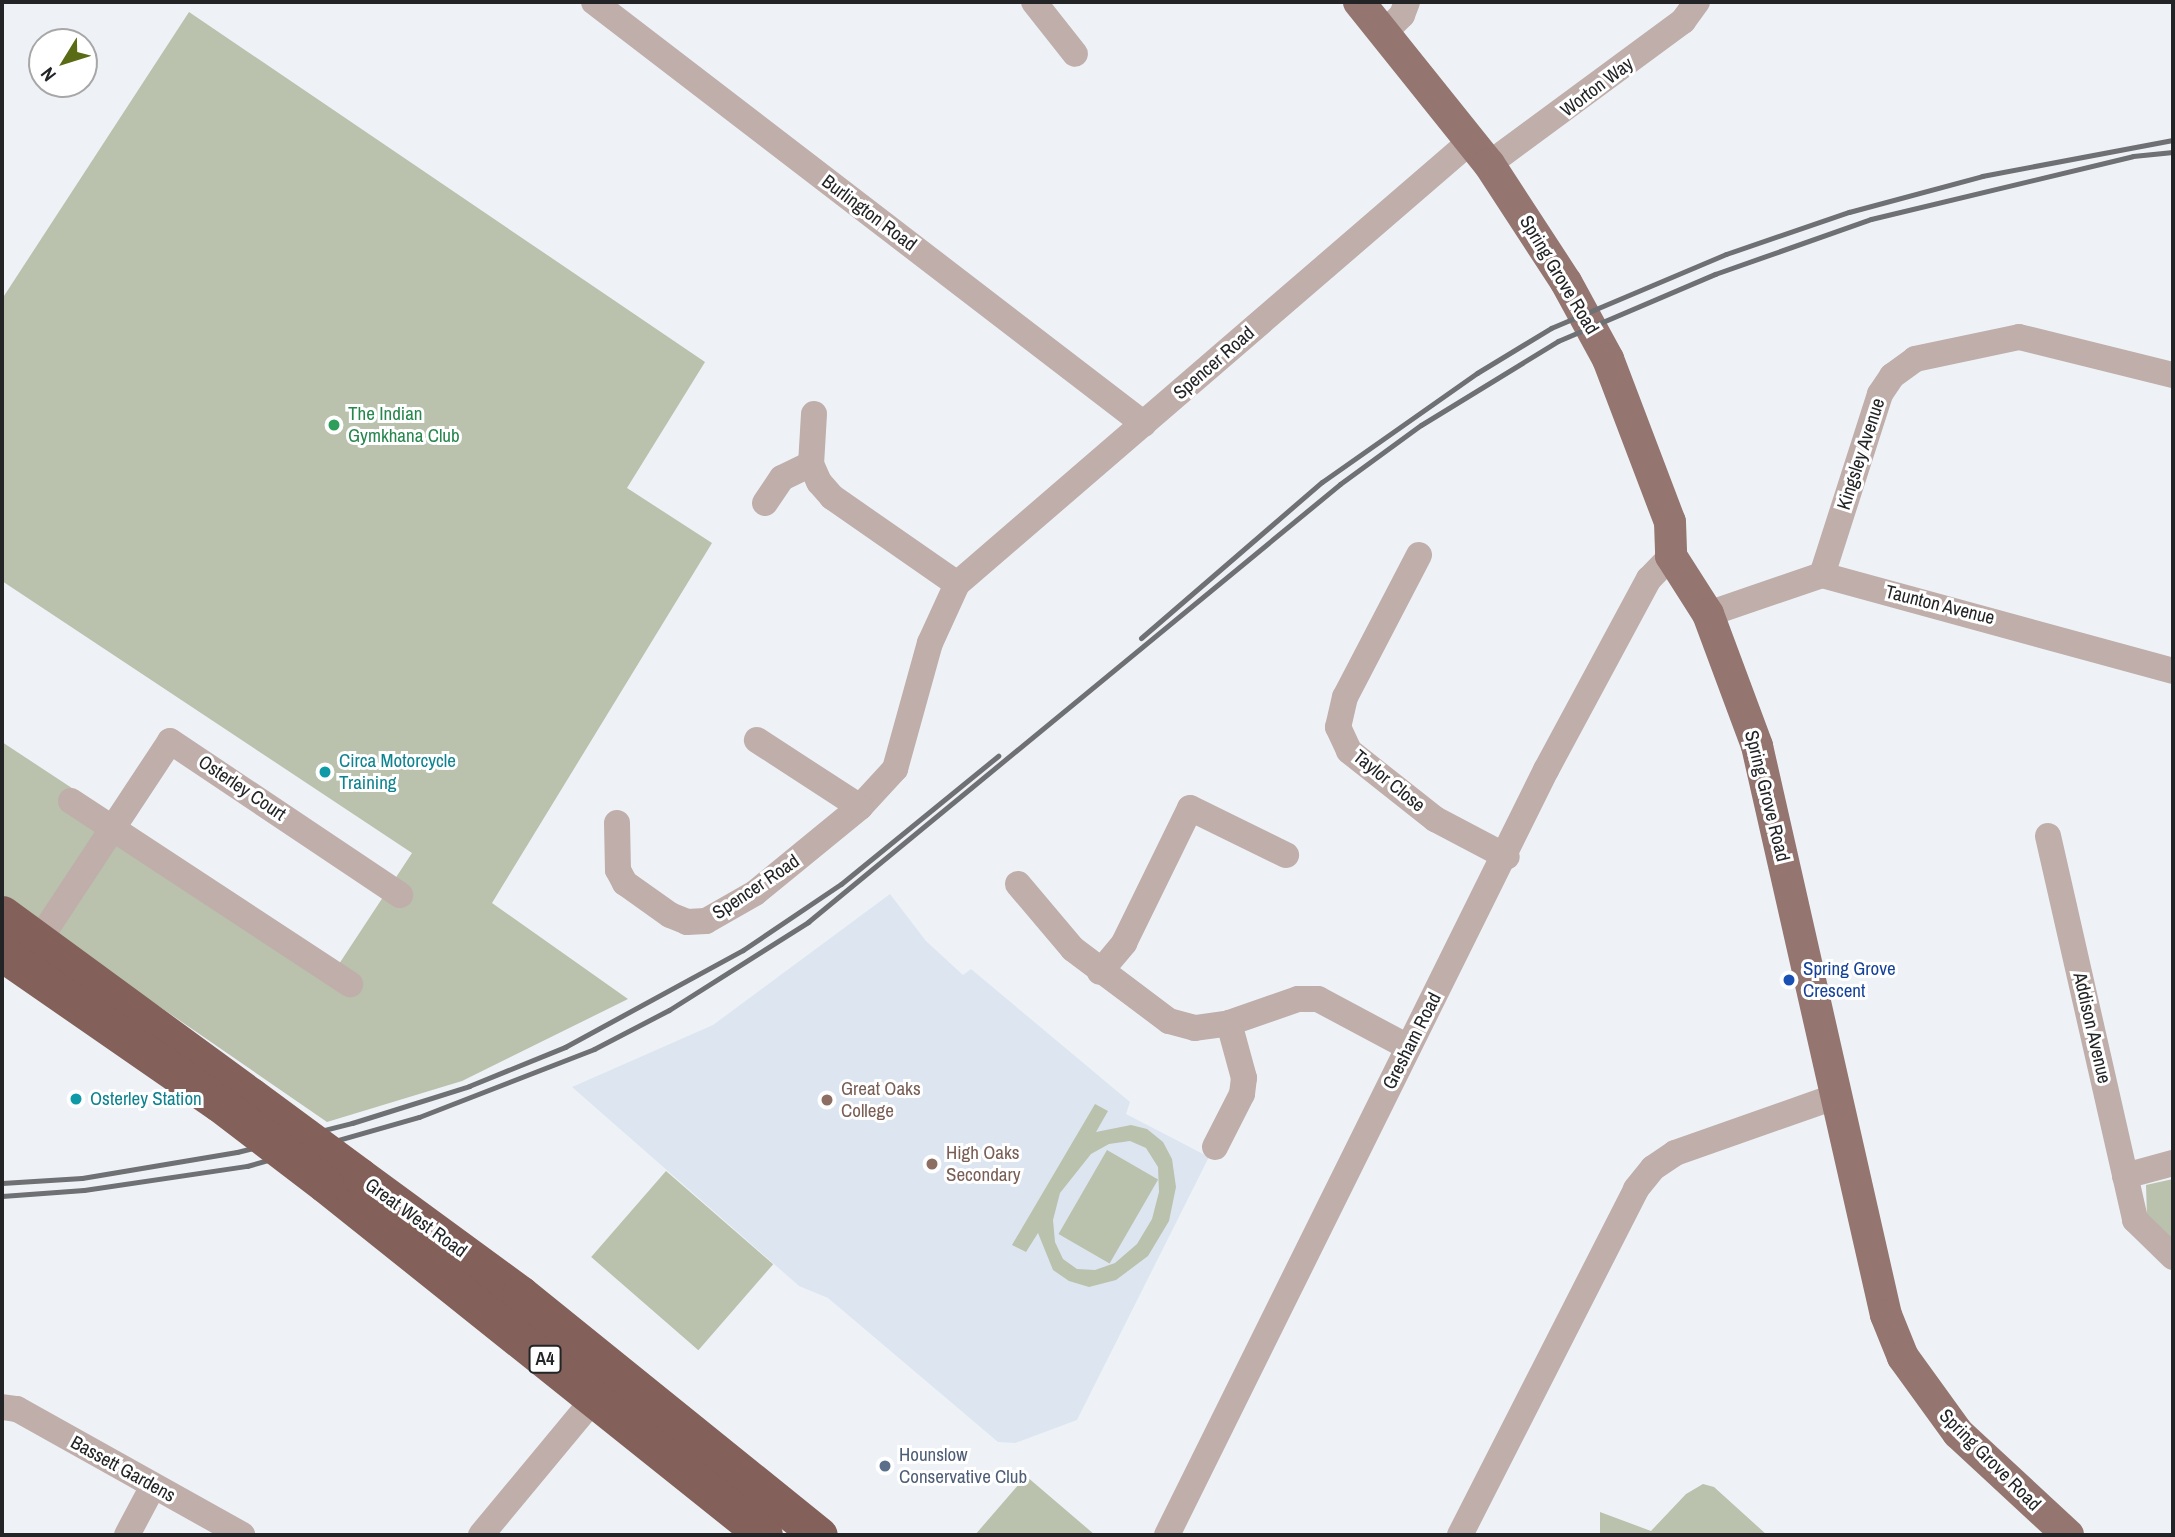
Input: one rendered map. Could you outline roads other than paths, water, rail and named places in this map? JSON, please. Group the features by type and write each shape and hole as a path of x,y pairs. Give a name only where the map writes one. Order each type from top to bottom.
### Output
{"highway":[{"name":"Great West Road","path":"2,914 38,940 235,1100 342,1180 520,1294 820,1535"},
{"name":"Great West Road","path":"2,953 235,1100"},
{"name":"Great West Road","path":"342,1180 594,1399 764,1535"}],"main road":[{"name":"Spring Grove Road","path":"1359,2 1480,152 1566,282 1608,359 1670,522 1671,556 1708,614 1757,746 1834,1097 1886,1315 1903,1357 1958,1433 2054,1531"}],"street":[{"name":"Burlington Road","path":"594,2 1144,424"},
{"path":"1034,2 1075,54"},
{"path":"1385,32 1407,2"},
{"name":"Worton Way","path":"1480,152 1661,38 1683,21 1698,2"},
{"name":"Spencer Road","path":"617,823 618,870 625,883 670,915 687,922 706,921 755,893 860,807 895,769 930,643 957,584 1144,424 1480,152"},
{"name":"Kingsley Avenue","path":"1822,575 1880,394 1892,376 1915,359 2019,337 2173,375"},
{"path":"814,414 811,464 832,497 957,584"},
{"path":"765,503 782,478 811,464"},
{"name":"Taylor Close","path":"1419,555 1345,697 1338,727 1349,751 1435,819 1507,857"},
{"name":"Gresham Road","path":"1167,1535 1408,1047 1507,857 1546,770 1649,579 1671,556"},
{"path":"1708,614 1822,575"},
{"name":"Taunton Avenue","path":"1822,575 2173,671"},
{"path":"757,740 860,807"},
{"name":"Osterley Court","path":"38,940 170,741 400,895"},
{"path":"71,801 350,985"},
{"path":"1100,972 1124,943 1190,807 1286,855"},
{"name":"Addison Avenue","path":"2048,836 2135,1220 2173,1257"},
{"path":"1018,884 1073,949 1100,972 1169,1021 1195,1028 1229,1023 1280,1003 1318,999 1408,1047"},
{"path":"1215,1147 1242,1094 1244,1078 1229,1023"},
{"path":"1460,1535 1636,1189 1653,1168 1675,1153 1834,1097"},
{"path":"2126,1176 2173,1163"},
{"path":"481,1535 594,1399"},
{"name":"Bassett Gardens","path":"2,1407 17,1409 242,1535"},
{"path":"127,1535 153,1486"}],"railway":[{"path":"1141,638 1322,482 1477,373 1551,328 1726,254 1849,212 1982,176 2173,140"},
{"path":"2,1196 84,1190 247,1166 419,1117 594,1049 669,1010 808,922 1340,484 1421,425 1558,341 1715,274 1871,219 2133,156 2173,152"},
{"path":"2,1183 82,1178 237,1152 352,1123 469,1086 565,1047 743,950 841,884 998,756"}],"place":[{"name":"The Indian Gymkhana Club","path":"334,425"},
{"name":"Circa Motorcycle Training","path":"325,772"},
{"name":"Spring Grove Crescent","path":"1789,980"},
{"name":"Osterley Station","path":"76,1099"},
{"name":"Great Oaks College","path":"827,1100"},
{"name":"High Oaks Secondary","path":"932,1164"},
{"name":"Hounslow Conservative Club","path":"885,1466"}]}
